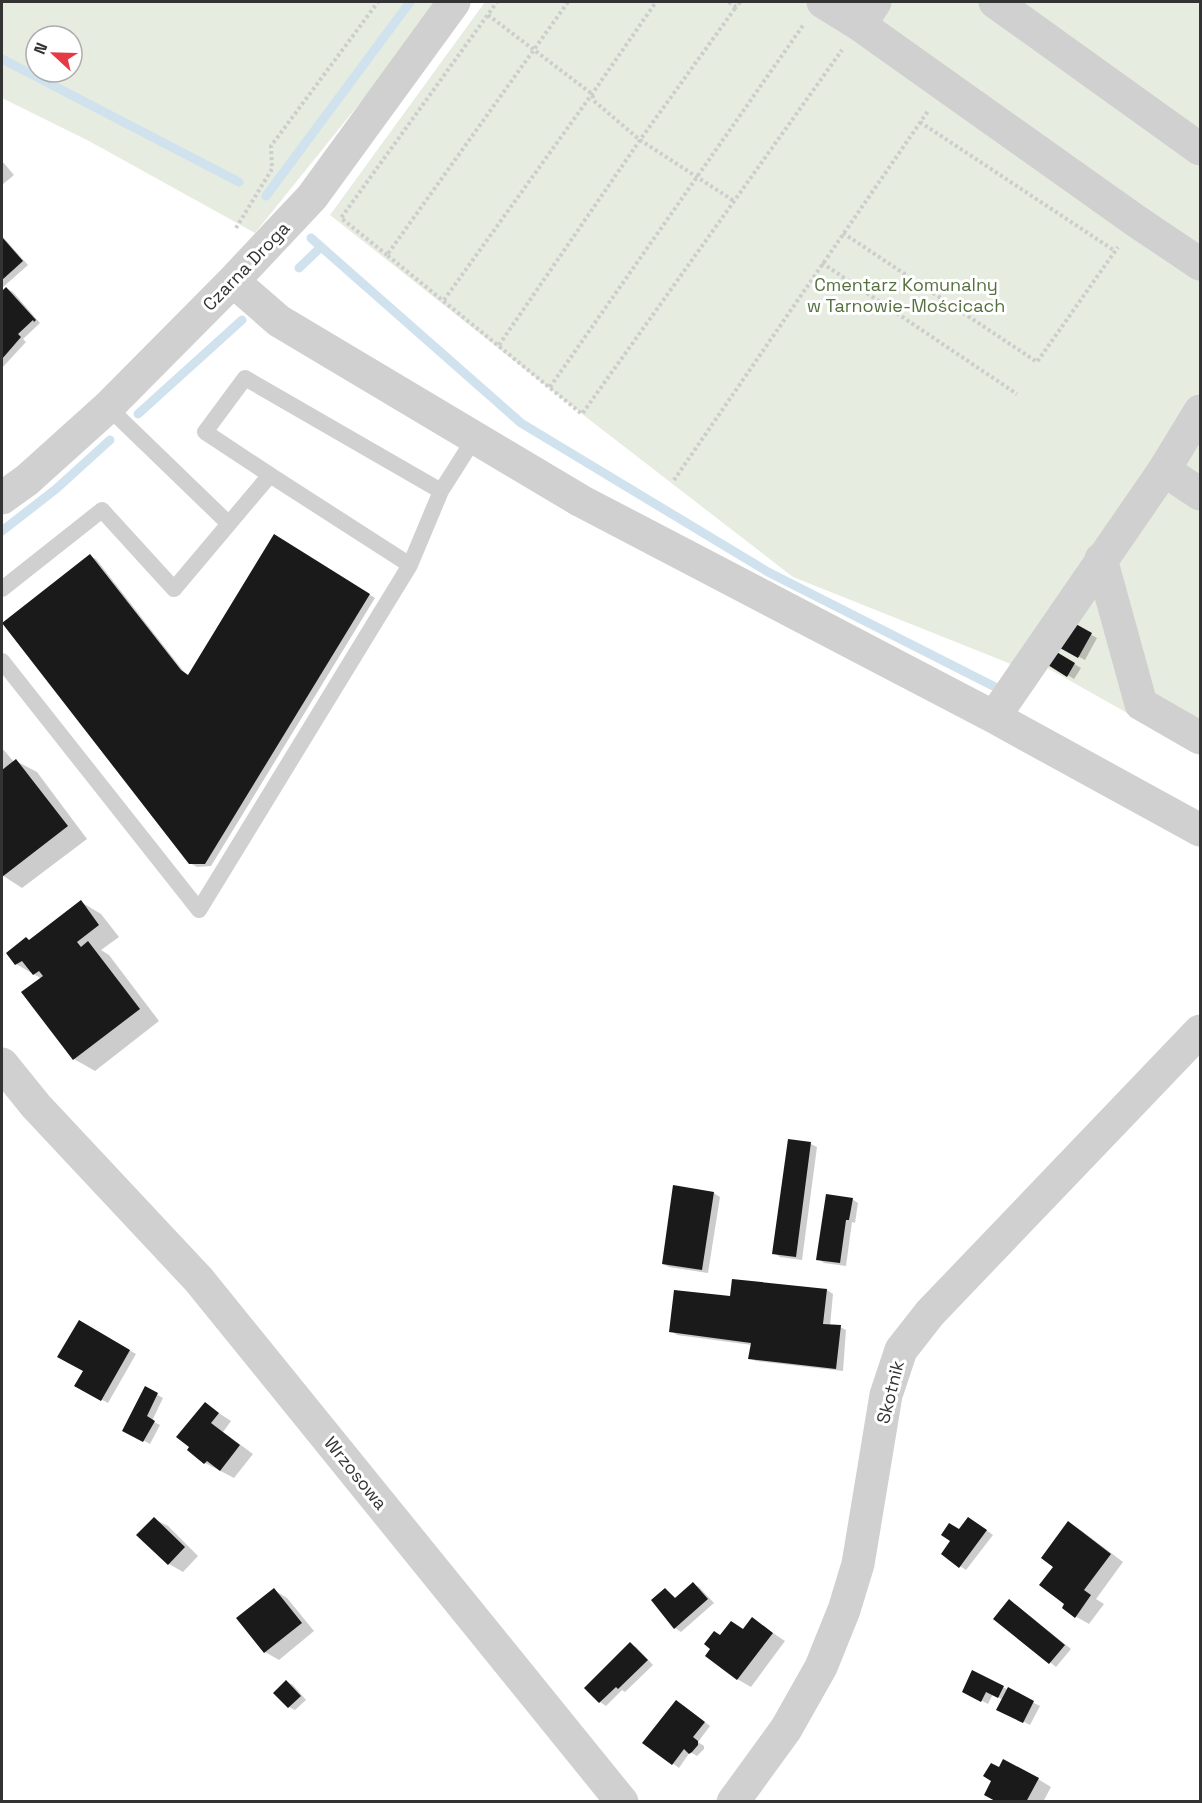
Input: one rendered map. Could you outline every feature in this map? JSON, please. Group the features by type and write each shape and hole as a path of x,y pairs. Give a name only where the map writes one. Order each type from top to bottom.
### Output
{"street":[{"name":"Czarna Droga","path":"2,498 27,480 108,407 233,281 312,197 454,2"},
{"path":"995,2 1200,149"},
{"path":"814,11 867,13 945,86 1200,264"},
{"path":"233,281 279,321 581,501 994,717 1200,830"},
{"path":"994,717 1164,470 1200,411"},
{"path":"1164,470 1200,494"},
{"path":"1101,559 1141,704 1200,738"},
{"name":"Skotnik","path":"733,1802 786,1729 821,1667 844,1610 858,1564 886,1395 901,1350 930,1313 1200,1031"},
{"name":"Wrzosowa","path":"2,1064 36,1106 199,1280 622,1802"}],"lane":[{"path":"410,565 206,432 245,378 441,491"},
{"path":"108,407 228,523"},
{"path":"2,661 199,910 410,565 441,491 474,439"},
{"path":"2,589 102,510 174,589 270,475"}],"path":[{"path":"231,236 272,169 271,146 378,2"},
{"path":"497,2 341,218 582,414 867,13"},
{"path":"387,255 568,2"},
{"path":"444,300 656,2"},
{"path":"729,2 736,7"},
{"path":"498,345 640,140 740,2"},
{"path":"550,387 814,11"},
{"path":"488,15 592,94 594,101 640,140 734,201"},
{"path":"674,480 945,86"},
{"path":"920,122 1116,250"},
{"path":"843,233 1037,362 1136,221"},
{"path":"822,263 1017,394"}],"green space":[{"path":"2,2 435,2 380,78 255,233 89,141 2,98"},
{"name":"Cmentarz Komunalny w Tarnowie-Mościcach","path":"485,2 1200,2 1200,754 1019,652 1011,664 793,577 330,215"}],"building":[{"path":"2,237 23,261 2,280"},
{"path":"6,287 36,320 34,322 33,320 18,334 21,337 2,359 2,291"},
{"path":"274,534 370,594 205,864 189,864 2,623 90,554 181,670 188,675"},
{"path":"1074,623 1092,633 1078,658 1060,648"},
{"path":"1055,651 1075,663 1067,677 1048,665"},
{"path":"16,759 68,826 2,877 2,770"},
{"path":"81,900 99,925 77,942 81,947 88,941 140,1009 73,1060 21,992 43,976 39,971 33,975 22,961 15,965 6,953 26,937 29,940"},
{"path":"788,1139 811,1142 796,1257 772,1254"},
{"path":"673,1185 714,1192 702,1270 662,1264"},
{"path":"826,1194 853,1198 849,1220 846,1220 840,1263 816,1260"},
{"path":"732,1279 827,1289 823,1324 841,1325 836,1369 748,1359 751,1343 669,1332 674,1290 730,1296"},
{"path":"79,1320 130,1350 101,1401 74,1386 83,1371 57,1357"},
{"path":"145,1386 158,1393 147,1416 155,1421 143,1442 122,1431"},
{"path":"205,1402 219,1413 211,1423 240,1445 220,1471 207,1461 204,1464 187,1450 189,1447 176,1437"},
{"path":"154,1517 185,1547 168,1565 136,1535"},
{"path":"968,1517 987,1530 959,1568 941,1554 950,1541 941,1535 949,1523 959,1529"},
{"path":"1068,1521 1111,1554 1084,1590 1091,1595 1075,1618 1062,1608 1064,1604 1039,1585 1053,1567 1041,1558"},
{"path":"693,1582 708,1599 674,1629 651,1600 665,1588 675,1598"},
{"path":"274,1588 302,1623 264,1653 236,1618"},
{"path":"1009,1599 1065,1645 1049,1664 993,1619"},
{"path":"752,1617 773,1633 737,1680 705,1656 710,1649 704,1644 714,1631 720,1635 731,1621 743,1629"},
{"path":"630,1642 648,1660 618,1689 616,1687 599,1703 584,1688"},
{"path":"972,1670 1004,1686 998,1698 986,1692 981,1702 962,1692"},
{"path":"286,1680 301,1696 288,1708 273,1693"},
{"path":"1008,1687 1034,1701 1023,1723 996,1710"},
{"path":"676,1700 705,1722 693,1737 698,1741 698,1745 689,1754 684,1749 672,1765 642,1743"},
{"path":"1003,1759 1039,1778 1026,1802 997,1802 984,1795 991,1781 983,1776 991,1763 999,1767"}],"waterway":[{"path":"266,196 410,2"},
{"path":"2,59 239,182"},
{"path":"311,238 521,423 768,572 1005,692"},
{"path":"299,268 321,247"},
{"path":"138,414 242,320"},
{"path":"2,531 56,489 110,440"}]}
